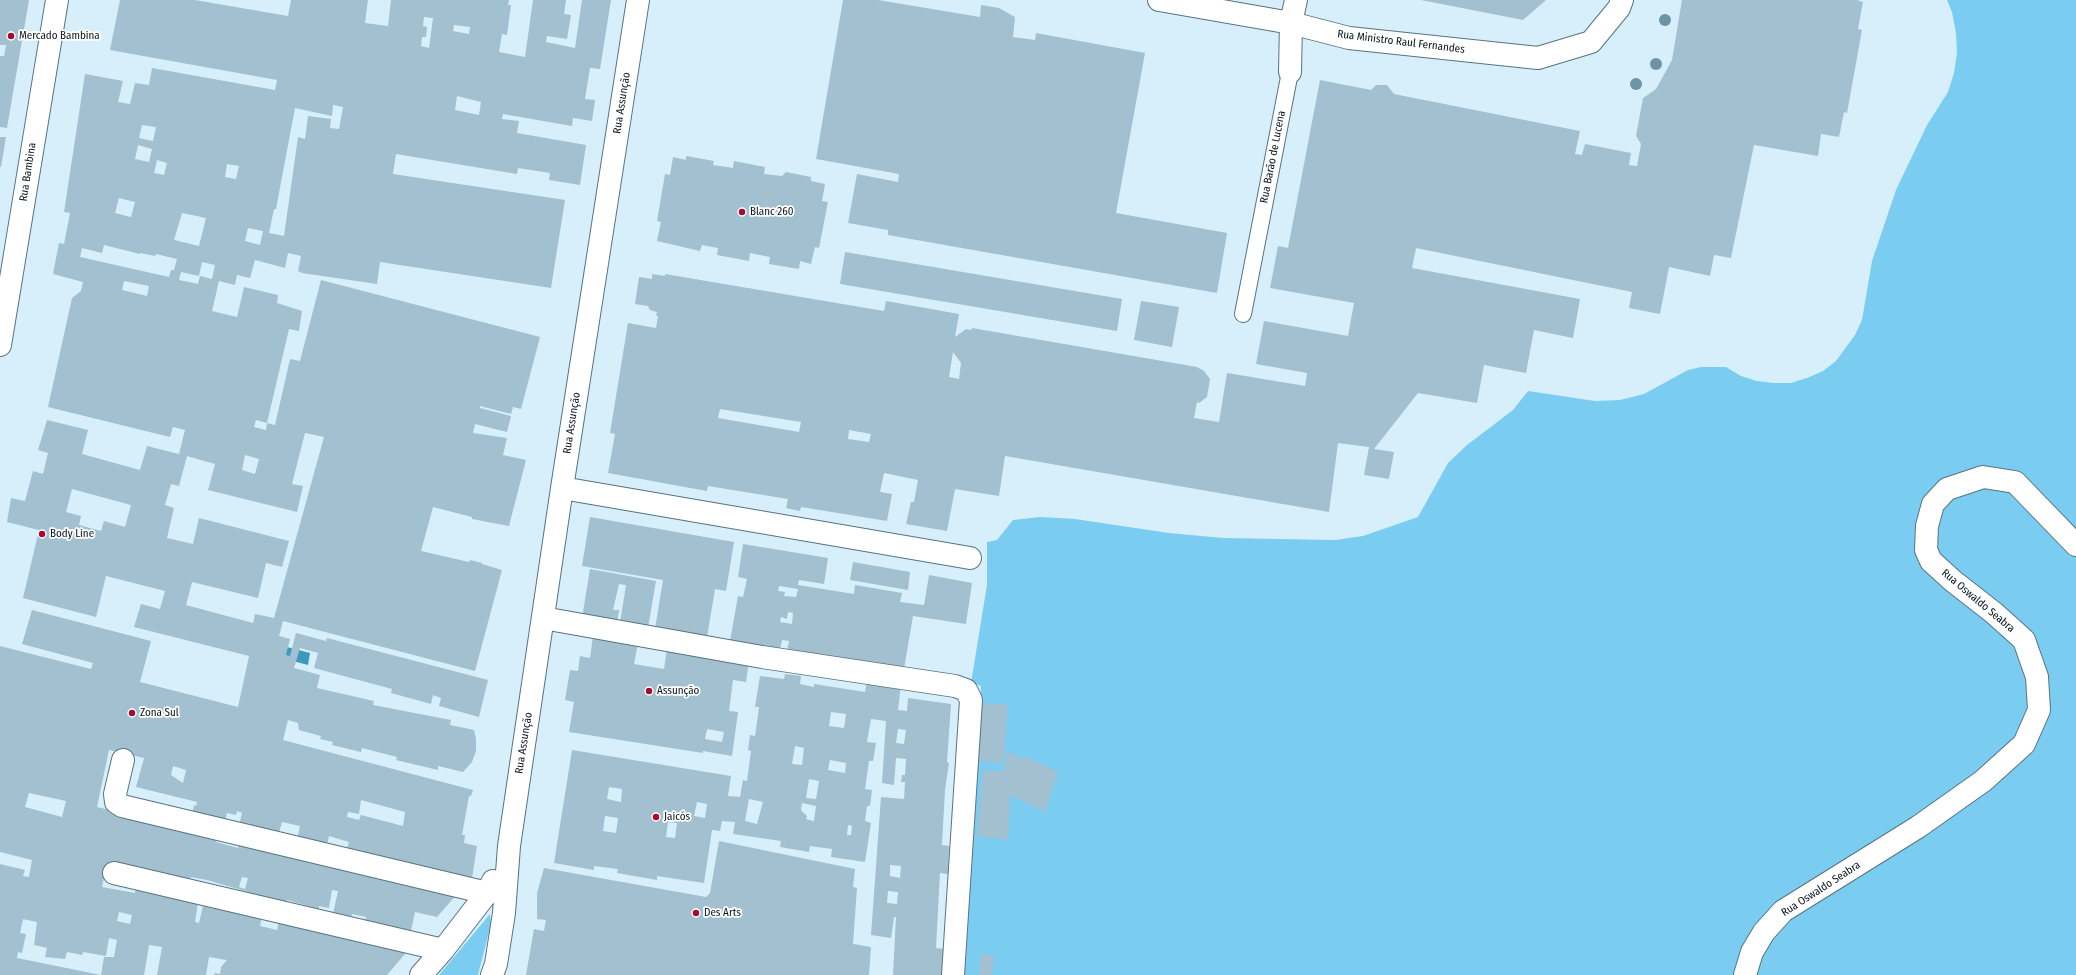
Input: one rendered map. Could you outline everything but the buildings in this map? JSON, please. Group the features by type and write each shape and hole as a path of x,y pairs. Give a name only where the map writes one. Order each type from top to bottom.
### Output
{"street":[{"name":"Rua Bambina","path":"0,345 6,273 57,0"},
{"name":"Rua Assunção","path":"492,975 496,964 504,913 509,846 562,488 638,0"},
{"name":"Rua Ministro Raul Fernandes","path":"1159,0 1291,23 1349,38 1538,58 1591,42 1619,8 1622,0"},
{"name":"Rua Barão de Lucena","path":"1290,72 1291,23 1296,0"},
{"name":"Rua Oswaldo Seabra","path":"1744,975 1752,952 1764,932 1783,911 1918,827 1983,781 2024,744 2039,710 2037,677 2024,640 1931,561 1926,550 1927,526 1933,504 1947,489 1983,477 2015,482 2076,545"},
{"path":"562,488 970,558"},
{"path":"543,618 762,657 955,686 966,690 971,700 953,975"},
{"path":"123,760 115,794 116,802 122,806 487,893"},
{"name":"Rua Assunção","path":"421,975 443,950 487,893 509,846"},
{"path":"114,873 443,950"}],"lane":[{"name":"Rua Barão de Lucena","path":"1243,314 1290,72"}],"shaded area":[{"path":"1947,0 2076,0 2076,975 962,975 981,686 971,683 987,585 987,542 997,540 1013,520 1040,517 1075,519 1169,533 1223,538 1335,540 1363,536 1418,517 1448,463 1467,445 1513,410 1528,391 1595,401 1620,400 1644,394 1688,370 1701,367 1726,367 1741,376 1757,381 1774,383 1791,383 1823,371 1836,361 1855,335 1862,320 1872,261 1896,190 1927,125 1948,92 1954,73 1957,53 1956,33 1952,12"},
{"path":"268,642 310,653 308,665 293,661"},
{"path":"490,914 491,924 478,975 439,975"}],"place":[{"name":"Mercado Bambina","path":"11,36"},
{"name":"Blanc 260","path":"742,212"},
{"name":"Body Line","path":"42,534"},
{"name":"Assunção","path":"649,691"},
{"name":"Zona Sul","path":"132,713"},
{"name":"Jaicós","path":"656,817"},
{"name":"Des Arts","path":"696,913"}]}
